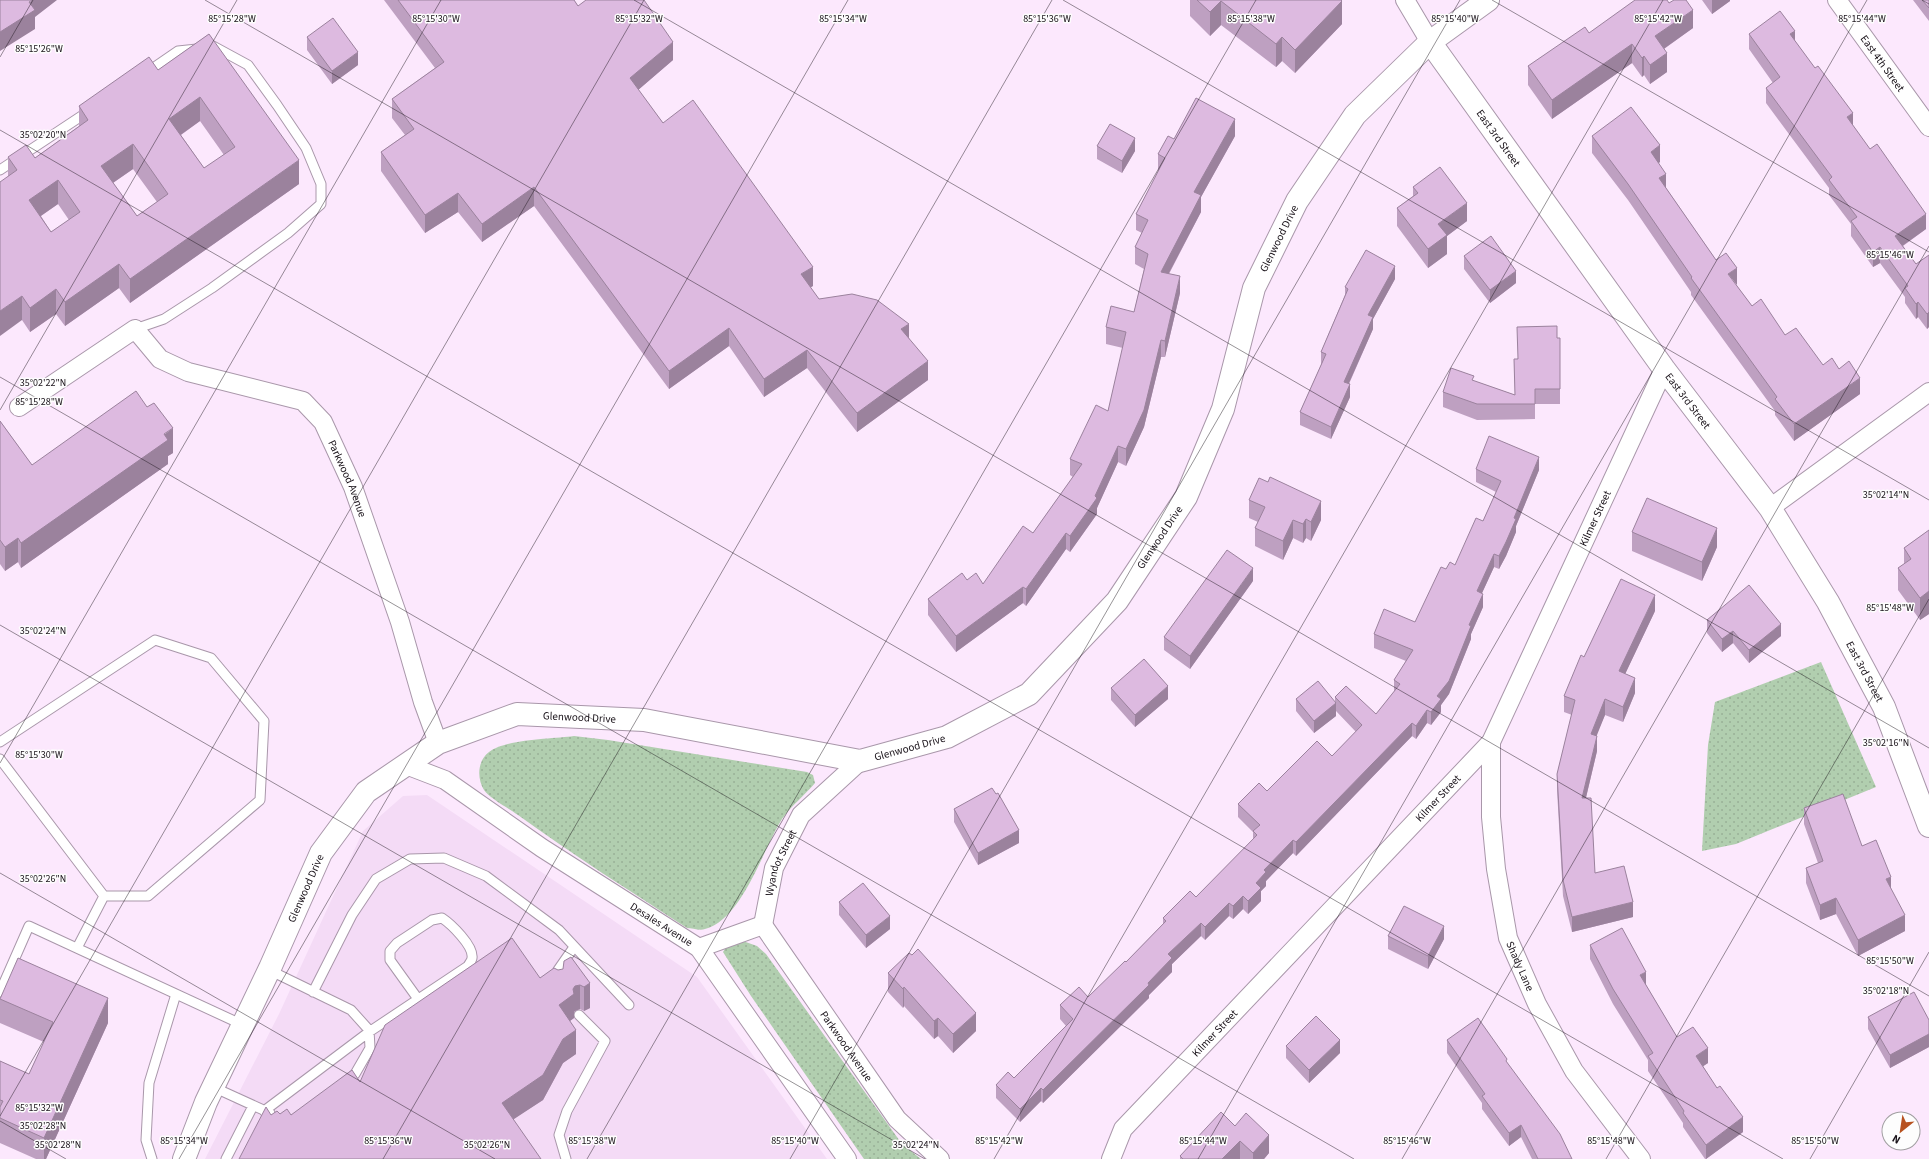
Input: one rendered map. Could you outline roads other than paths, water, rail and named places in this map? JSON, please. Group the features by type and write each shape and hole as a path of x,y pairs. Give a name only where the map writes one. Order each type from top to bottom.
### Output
{"street":[{"name":"East 3rd Street","path":"1405,0 1430,42 1664,369 1770,508 1828,602 1884,707 1929,826"},
{"name":"Glenwood Drive","path":"184,1159 213,1087 269,970 321,853 366,792 438,742 518,714 644,720 860,760 947,737 1029,694 1117,601 1186,497 1223,409 1254,288 1297,201 1355,115 1430,42 1488,0"},
{"name":"East 4th Street","path":"1837,0 1929,127"},
{"path":"19,407 135,329"},
{"name":"Parkwood Avenue","path":"135,329 160,359 188,372 303,401 323,422 355,494 400,622 423,702 438,742"},
{"name":"Kilmer Street","path":"1111,1159 1123,1129 1491,742 1664,369"},
{"path":"1770,508 1929,392"},
{"name":"Shady Lane","path":"1491,742 1491,817 1496,870 1508,938 1537,1004 1574,1071 1641,1159"},
{"name":"Wyandot Street","path":"763,925 774,868 801,815 860,760"},
{"name":"Desales Avenue","path":"406,765 445,780 542,848 699,948 847,1159"},
{"path":"699,948 763,925"},
{"name":"Parkwood Avenue","path":"763,925 897,1119 940,1159"}],"lane":[{"path":"135,329 164,319 212,288 288,233 321,204 321,184 306,148 248,65 213,46 178,52 140,76"},
{"path":"0,170 96,106"},
{"path":"0,742 155,640 211,658 264,721 260,800 148,896 104,896"},
{"path":"0,759 104,896"},
{"path":"313,992 352,915 376,879 410,859 444,858 486,876 559,930 629,1005"},
{"path":"77,948 104,896"},
{"path":"264,1111 369,1032 468,966 472,958 472,951 452,924 442,918 432,920 397,943 390,951 390,960 418,999"},
{"path":"0,992 29,926 243,1025"},
{"path":"559,989 556,981 558,970 574,947"},
{"path":"269,970 350,1010 369,1032 370,1048 355,1074 339,1088"},
{"path":"152,1159 146,1140 149,1083 176,994"},
{"path":"566,1159 559,1136 567,1111 605,1041 579,1015"},
{"path":"213,1087 264,1111 279,1115"},
{"path":"226,1159 254,1106"}]}
